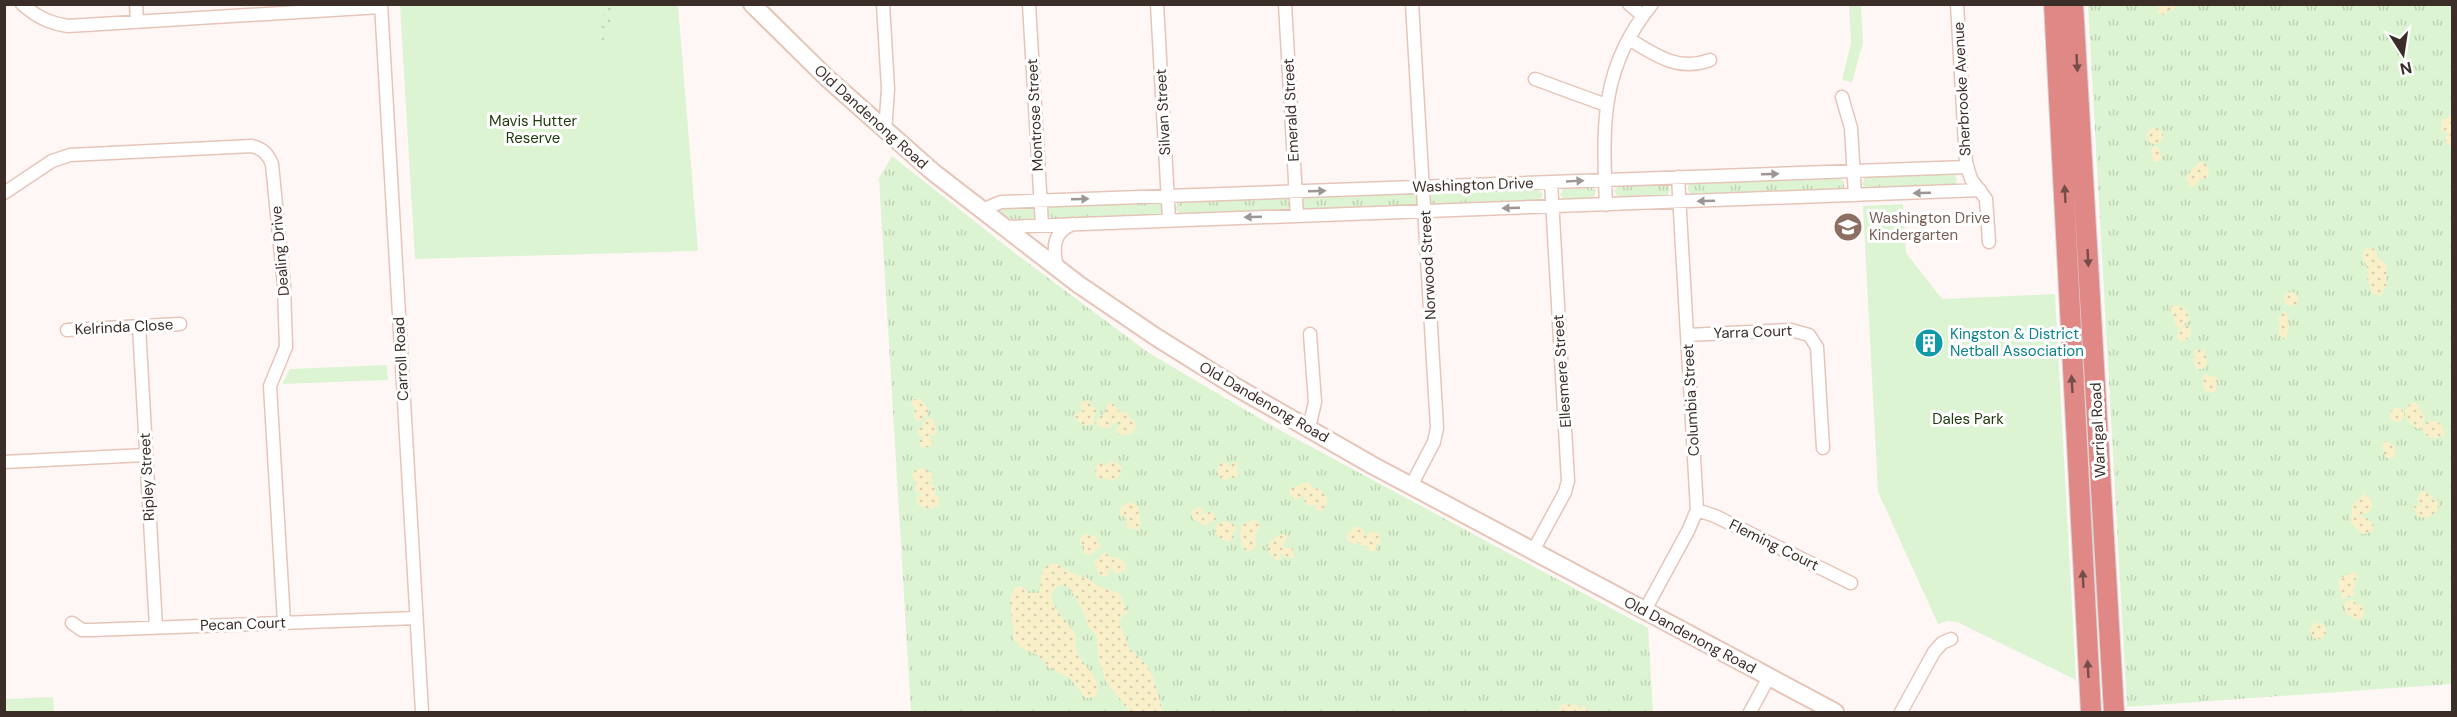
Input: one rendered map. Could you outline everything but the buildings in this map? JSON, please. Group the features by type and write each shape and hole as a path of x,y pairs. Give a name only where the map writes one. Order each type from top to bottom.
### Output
{"highway":[{"name":"Warrigal Road","path":"2054,4 2091,712"},
{"name":"Warrigal Road","path":"2073,4 2114,712"}],"main road":[{"name":"Old Dandenong Road","path":"752,4 885,132 1057,268 1156,337 1236,387 1372,465 1412,484 1835,712"}],"street":[{"path":"22,4 34,15 52,24 68,26 256,9 381,6"},
{"path":"136,4 137,21"},
{"path":"883,4 888,96 885,132"},
{"name":"Montrose Street","path":"1029,4 1042,225"},
{"name":"Silvan Street","path":"1157,4 1170,220"},
{"name":"Emerald Street","path":"1284,4 1297,216"},
{"name":"Norwood Street","path":"1412,4 1437,434 1412,484"},
{"path":"1629,4 1643,16"},
{"path":"1606,205 1603,136 1606,105 1616,69 1629,39 1652,4"},
{"name":"Sherbrooke Avenue","path":"1957,4 1967,170"},
{"name":"Carroll Road","path":"381,6 422,712"},
{"path":"1629,39 1673,63 1695,65 1710,60"},
{"path":"1535,79 1606,105"},
{"path":"1842,97 1850,119 1855,195"},
{"name":"Dealing Drive","path":"4,193 52,161 70,155 252,146 261,149 269,156 272,164 285,312 286,347 270,386 284,622"},
{"path":"1967,170 1987,201 1989,242"},
{"name":"Washington Drive","path":"981,210 1001,202 1854,171 1967,170"},
{"name":"Columbia Street","path":"1645,610 1688,531 1696,510 1678,177"},
{"name":"Ellesmere Street","path":"1533,551 1565,492 1568,481 1551,182"},
{"name":"Washington Drive","path":"1003,227 1980,190"},
{"path":"1057,268 1055,240 1062,230 1074,224"},
{"name":"Kelrinda Close","path":"67,330 180,324"},
{"name":"Ripley Street","path":"139,326 156,627"},
{"name":"Yarra Court","path":"1687,335 1791,330 1809,335 1817,347 1822,448"},
{"path":"1309,428 1315,402 1310,334"},
{"path":"4,462 145,455"},
{"name":"Fleming Court","path":"1696,510 1715,516 1851,583"},
{"name":"Pecan Court","path":"72,623 82,630 416,618"},
{"path":"1900,712 1934,652 1942,643 1951,639"},
{"path":"1750,712 1769,677"}],"green space":[{"path":"606,4 616,5 603,42 600,33"},
{"name":"Mavis Hutter Reserve","path":"400,5 678,5 698,251 415,259"},
{"path":"1849,5 1861,5 1863,43 1852,82 1842,80 1851,43"},
{"path":"2088,5 2452,5 2452,684 2127,707"},
{"path":"892,156 1016,254 1149,353 1278,429 1648,628 1653,712 911,712 879,178"},
{"path":"1954,173 1957,179 1956,185 1865,189 1862,184 1865,177"},
{"path":"1838,176 1844,182 1844,187 1840,191 1694,197 1688,191 1688,186 1693,182"},
{"path":"1666,183 1670,189 1668,196 1619,199 1614,191 1619,185"},
{"path":"1591,186 1596,191 1594,199 1565,201 1560,195 1564,187"},
{"path":"1537,188 1543,194 1539,202 1434,206 1430,200 1431,194 1436,191"},
{"path":"1413,192 1418,199 1414,207 1307,211 1302,207 1306,196"},
{"path":"1285,197 1291,204 1287,211 1182,216 1175,209 1179,201"},
{"path":"1159,202 1163,206 1163,211 1158,216 1054,220 1047,214 1050,206"},
{"name":"Dales Park","path":"1903,204 1906,253 1942,299 2055,294 2076,680 1957,622 1948,621 1938,624 1878,492 1863,206"},
{"path":"1031,206 1036,211 1036,217 1027,221 1012,219 1000,211 1000,207"},
{"path":"387,365 388,380 282,384 290,369"},
{"path":"53,697 54,712 5,712 5,699"}],"sand":[{"path":"2158,5 2174,5 2175,8 2170,12 2167,9 2167,14 2161,15 2158,12"},
{"path":"2452,114 2452,147 2446,143 2448,133 2441,130 2442,119"},
{"path":"2155,128 2163,136 2155,144 2147,136"},
{"path":"2158,146 2162,158 2157,162 2153,161 2151,151 2153,147"},
{"path":"2199,162 2207,164 2209,175 2206,179 2200,179 2194,187 2189,186 2186,177"},
{"path":"2375,249 2379,259 2387,266 2386,287 2380,296 2372,293 2367,278 2368,269 2362,256 2364,250"},
{"path":"2288,292 2294,292 2298,299 2294,306 2288,306 2284,302 2284,296"},
{"path":"2176,305 2186,310 2189,320 2178,330 2170,308"},
{"path":"2285,311 2289,326 2284,340 2278,333 2280,327 2278,318"},
{"path":"2187,324 2191,329 2190,337 2182,342 2177,338 2178,332"},
{"path":"2196,349 2205,351 2207,362 2203,369 2197,369 2195,364"},
{"path":"2206,374 2218,378 2215,392 2204,390 2203,377"},
{"path":"919,398 929,410 927,415 918,422 914,418 915,409 911,404 913,400"},
{"path":"1089,400 1097,412 1093,424 1085,426 1076,420 1075,416 1078,412 1084,411 1080,408 1081,402"},
{"path":"1113,402 1114,406 1119,409 1118,413 1125,412 1129,414 1129,419 1134,420 1136,427 1131,434 1120,435 1115,430 1119,425 1116,421 1109,428 1100,428 1095,423 1105,413 1108,403"},
{"path":"2411,403 2416,403 2425,417 2422,427 2427,422 2439,423 2445,432 2443,437 2430,438 2422,428 2418,429 2408,421 2405,411"},
{"path":"2397,408 2402,410 2404,415 2402,420 2397,422 2392,420 2390,415 2392,410"},
{"path":"929,417 933,419 937,433 934,436 929,435 933,442 931,446 924,448 919,441 924,437 919,436 917,431 920,427 924,427 922,423"},
{"path":"2386,441 2395,446 2396,453 2393,458 2387,458 2384,454 2382,444"},
{"path":"1100,462 1106,466 1110,462 1116,462 1121,467 1121,474 1115,480 1096,478 1095,467"},
{"path":"1227,462 1229,467 1233,462 1237,463 1238,475 1234,479 1230,476 1225,480 1219,477 1217,470 1220,463"},
{"path":"921,468 931,472 933,480 930,483 935,486 935,494 939,498 939,505 932,509 919,506 916,500 917,496 922,495 915,491 917,482 912,475 915,470"},
{"path":"1303,483 1309,483 1325,495 1327,502 1323,511 1316,510 1315,504 1310,506 1305,503 1304,496 1296,500 1289,494 1290,489"},
{"path":"2423,491 2433,497 2430,501 2434,499 2438,501 2439,507 2428,517 2418,516 2414,509 2415,505 2422,505 2417,501"},
{"path":"2364,494 2372,500 2372,508 2367,513 2358,515 2367,518 2374,526 2372,532 2362,534 2351,523 2350,517 2353,514 2351,512 2354,503"},
{"path":"1130,502 1137,505 1141,522 1138,530 1128,528 1125,523 1127,519 1120,514 1121,507"},
{"path":"1197,507 1204,509 1201,515 1212,511 1217,519 1214,522 1210,520 1206,526 1193,519 1191,512"},
{"path":"1252,520 1258,521 1260,526 1255,534 1256,546 1252,551 1246,551 1240,540 1241,526"},
{"path":"1225,521 1237,528 1235,532 1231,532 1234,537 1229,542 1220,539 1215,533 1217,524"},
{"path":"1357,526 1365,531 1364,536 1373,531 1380,535 1381,542 1376,545 1377,551 1369,551 1369,546 1361,546 1360,541 1356,545 1347,540 1348,532"},
{"path":"1085,534 1095,536 1101,547 1090,555 1084,554 1084,546 1080,545 1080,538"},
{"path":"1280,534 1288,537 1282,546 1293,548 1294,558 1285,557 1280,552 1281,559 1277,561 1269,553 1267,548 1270,542"},
{"path":"1105,552 1110,557 1122,559 1126,566 1124,571 1117,574 1110,568 1107,577 1099,575 1094,561 1100,559 1101,554"},
{"path":"1051,564 1058,564 1098,586 1119,593 1128,612 1119,622 1129,648 1147,666 1153,677 1161,712 1130,712 1106,682 1099,661 1096,635 1087,625 1084,612 1069,587 1060,585 1054,590 1053,603 1075,634 1077,653 1096,680 1098,691 1095,697 1086,698 1070,678 1048,667 1038,655 1021,648 1014,640 1010,600 1013,590 1018,586 1023,587 1028,593 1038,593 1042,571"},
{"path":"2353,572 2358,576 2355,580 2356,586 2353,588 2355,595 2342,599 2339,579"},
{"path":"2355,599 2355,605 2361,604 2365,613 2356,620 2346,613 2344,605 2345,602"},
{"path":"2318,623 2324,625 2326,631 2324,637 2318,639 2312,637 2310,631 2312,625"},
{"path":"1561,704 1576,705 1580,709 1583,706 1592,712 1558,712"}],"place":[{"name":"Washington Drive Kindergarten","path":"1848,227"},
{"name":"Kingston & District Netball Association","path":"1929,343"}]}
